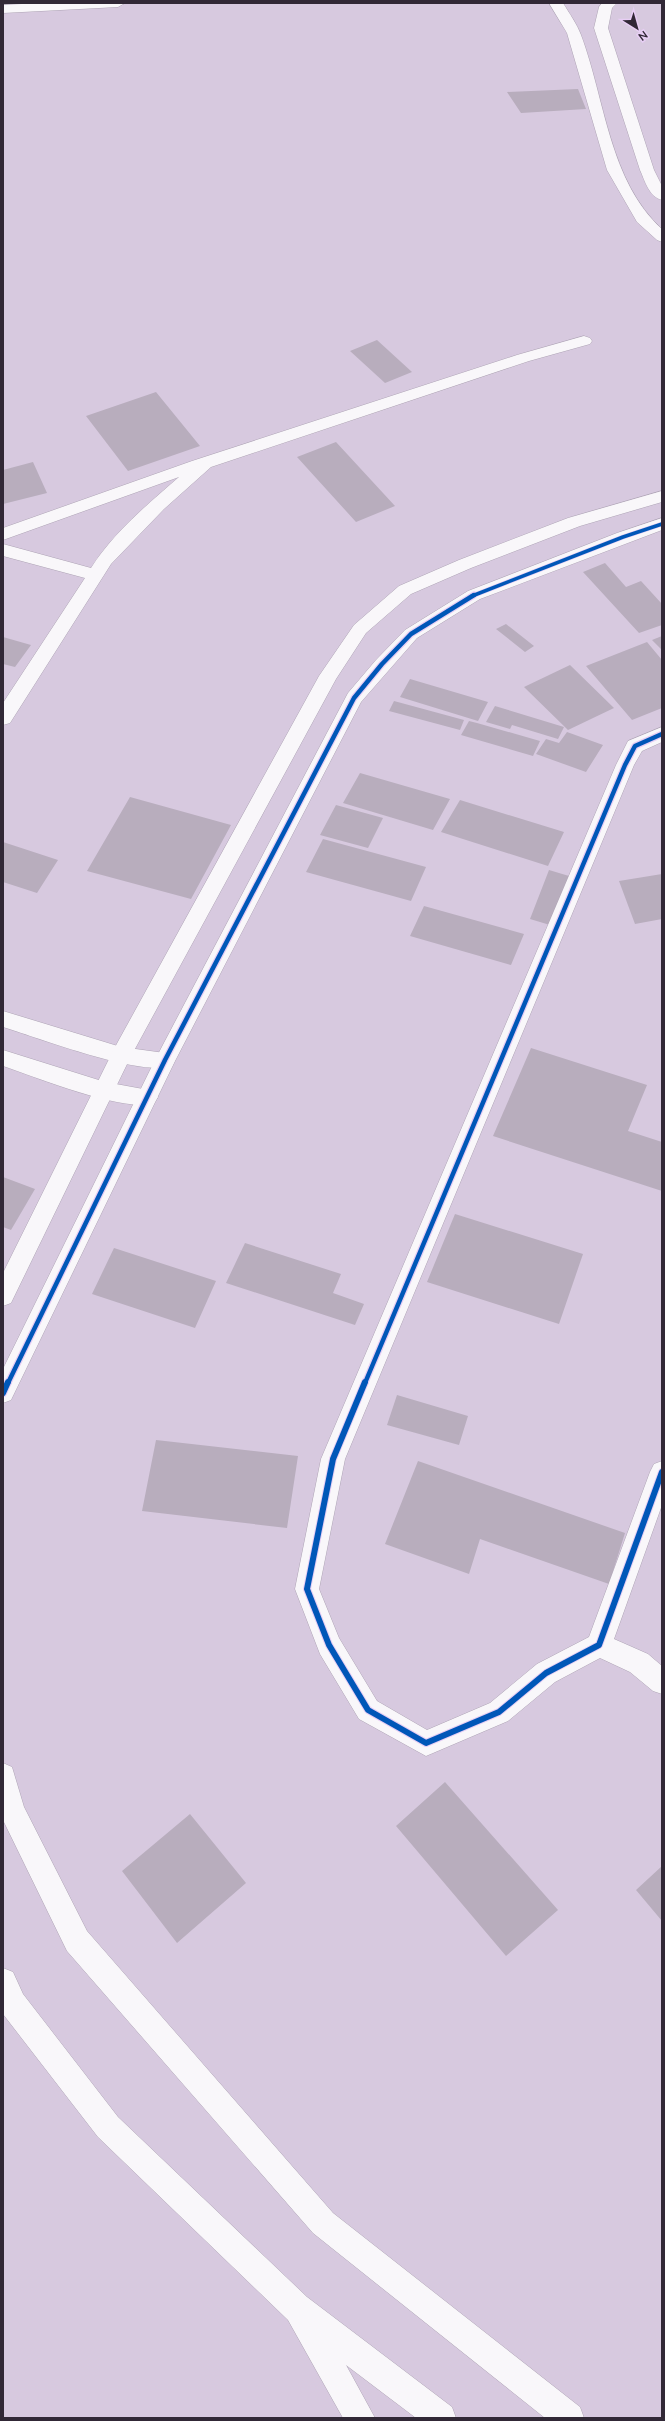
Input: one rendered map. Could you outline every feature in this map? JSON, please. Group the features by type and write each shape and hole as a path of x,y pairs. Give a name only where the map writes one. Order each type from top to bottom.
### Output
{"main road":[{"path":"3,8 118,3"},
{"path":"556,3 574,33 614,170 642,219 662,237"},
{"path":"610,3 606,7 601,28 647,170 656,189 662,196"},
{"path":"3,534 117,492 523,358 584,341"},
{"path":"3,718 105,560 158,505 205,463"},
{"path":"3,1296 105,1091 121,1055 328,676 360,629 405,590 465,564 574,522 662,496"},
{"path":"3,1393 165,1060 354,698 382,664 411,634 474,595 623,537 662,524"},
{"path":"3,550 96,575"},
{"path":"662,734 635,746 625,766 333,1459 307,1589 329,1645 368,1710 426,1743 499,1712 546,1673 599,1645 662,1472"},
{"path":"3,1019 121,1055 165,1060"},
{"path":"3,1058 105,1091 148,1097"},
{"path":"599,1645 639,1663 662,1682"},
{"path":"3,1776 12,1810 77,1941 318,2217 569,2418"},
{"path":"3,1982 13,2004 108,2127 296,2308 441,2418"},
{"path":"296,2308 360,2418"}],"building":[{"path":"578,89 586,109 521,113 507,92"},
{"path":"377,340 412,372 385,383 350,351"},
{"path":"156,392 200,446 128,471 86,416"},
{"path":"336,442 395,506 356,522 297,457"},
{"path":"33,462 47,493 3,504 3,470"},
{"path":"605,563 626,587 641,581 662,604 662,625 639,633 583,572"},
{"path":"506,624 534,646 525,652 496,629"},
{"path":"662,636 662,650 652,640"},
{"path":"3,637 31,645 15,667 3,664"},
{"path":"647,642 662,660 662,708 632,720 586,666"},
{"path":"570,665 614,708 568,730 524,687"},
{"path":"410,679 488,702 478,721 400,697"},
{"path":"394,701 464,720 460,730 389,711"},
{"path":"495,706 564,727 558,739 512,725 510,729 486,722"},
{"path":"469,721 540,741 533,756 461,735"},
{"path":"567,732 603,745 586,772 536,754 546,739 559,743"},
{"path":"360,773 450,799 433,830 343,803"},
{"path":"130,797 231,825 191,899 87,871"},
{"path":"460,800 564,832 548,866 441,832"},
{"path":"336,805 383,818 368,848 320,835"},
{"path":"323,839 426,867 411,901 306,872"},
{"path":"3,842 58,860 37,893 3,882"},
{"path":"549,870 569,876 550,925 530,919"},
{"path":"662,874 662,919 635,924 619,881"},
{"path":"424,906 524,934 511,965 410,936"},
{"path":"531,1048 647,1085 628,1131 662,1142 662,1191 493,1136"},
{"path":"3,1177 35,1189 11,1230 3,1227"},
{"path":"455,1214 583,1254 559,1324 427,1282"},
{"path":"245,1243 341,1274 333,1293 364,1304 355,1325 226,1283"},
{"path":"114,1248 216,1281 195,1328 92,1294"},
{"path":"397,1395 468,1416 459,1445 387,1425"},
{"path":"156,1440 298,1456 287,1528 142,1511"},
{"path":"418,1461 625,1533 609,1584 480,1539 469,1574 385,1544"},
{"path":"445,1782 558,1910 506,1956 396,1826"},
{"path":"190,1814 246,1883 177,1943 122,1871"},
{"path":"662,1866 662,1921 636,1890"}],"cycle path":[{"path":"3,1393 165,1060 354,698 382,664 411,634 474,595 623,537 662,524"},
{"path":"662,734 635,746 625,765 333,1459 307,1589 329,1645 368,1710 426,1743 499,1712 546,1673 599,1645 662,1472"}]}
